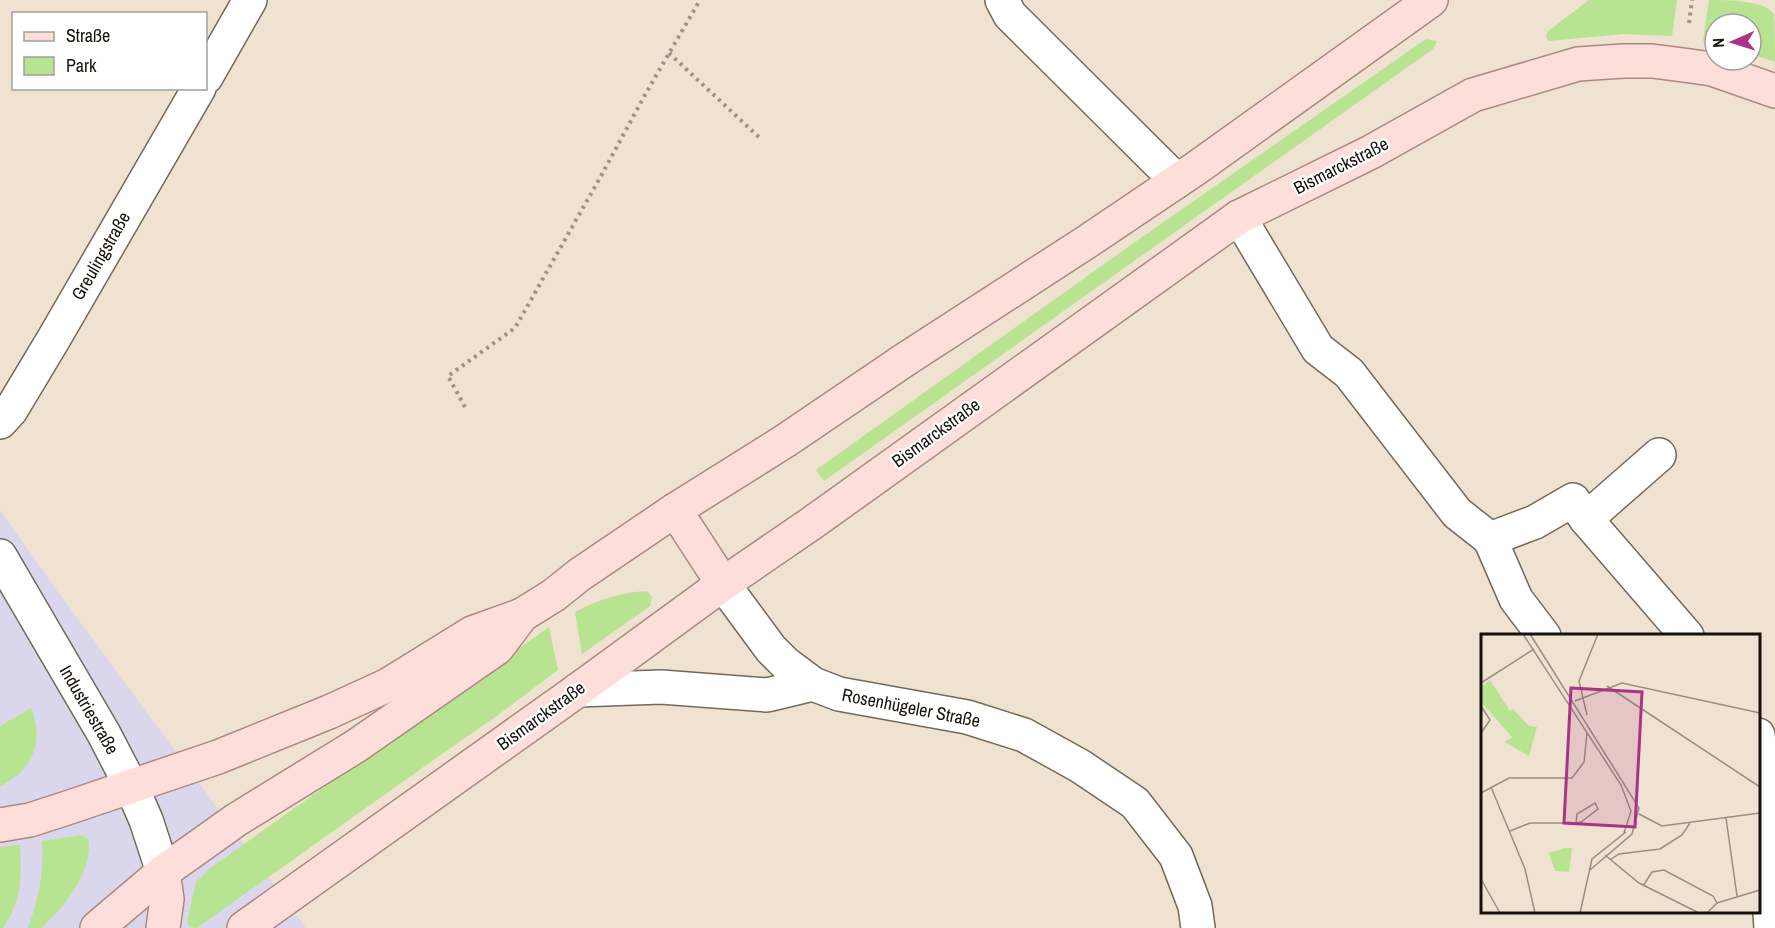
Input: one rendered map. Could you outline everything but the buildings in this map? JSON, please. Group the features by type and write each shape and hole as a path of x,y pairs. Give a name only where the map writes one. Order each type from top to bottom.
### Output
{"main road":[{"path":"0,825 30,820 132,788 218,757 329,712 388,685 472,633 522,615 675,510 785,441 1177,181 1431,0"},
{"name":"Bismarckstraße","path":"244,928 1239,217 1371,152 1473,95 1578,64 1623,60 1683,64 1712,69 1775,91"},
{"path":"675,510 723,584"},
{"path":"97,928 163,872 237,820 366,739 497,648 522,615"},
{"path":"163,872 167,899 163,928"}],"street":[{"path":"207,75 250,0"},
{"path":"1002,0 1010,15 1177,181"},
{"name":"Greulingstraße","path":"0,422 35,370 198,90"},
{"path":"1239,217 1318,349 1349,373 1457,513 1490,539 1516,599 1542,634"},
{"path":"1586,519 1659,455"},
{"path":"1490,539 1534,522 1574,500 1586,519 1685,634"},
{"name":"Industriestraße","path":"0,556 87,704 132,788 146,820 163,872"},
{"name":"Rosenhügeler Straße","path":"723,584 771,649 784,663 813,684 839,694 967,717 1024,735 1080,766 1135,803 1176,856 1195,906 1198,928"},
{"path":"578,690 661,687 766,695 813,684"},
{"path":"1761,771 1771,928"}],"path":[{"path":"465,406 448,376 515,328 700,0"},
{"path":"1689,29 1692,0"},
{"path":"669,53 762,140"}],"shaded area":[{"path":"0,510 58,592 306,928 0,928"}],"green space":[{"path":"1589,0 1677,0 1672,36 1624,34 1548,41 1547,32"},
{"path":"1709,0 1745,2 1770,10 1774,15 1775,62 1763,58 1763,12 1707,12"},
{"path":"1426,39 1437,41 1433,49 824,481 816,470 1135,242"},
{"path":"647,591 652,597 650,606 582,654 575,612 610,597"},
{"path":"549,627 558,670 197,928 189,927 187,922 196,882 209,869"},
{"path":"31,708 37,732 33,754 20,773 0,786 0,726"},
{"path":"82,835 89,840 88,853 86,866 75,889 42,928 28,928 40,886 42,841"},
{"path":"20,845 21,878 17,898 9,918 3,928 0,928 0,847"}]}
